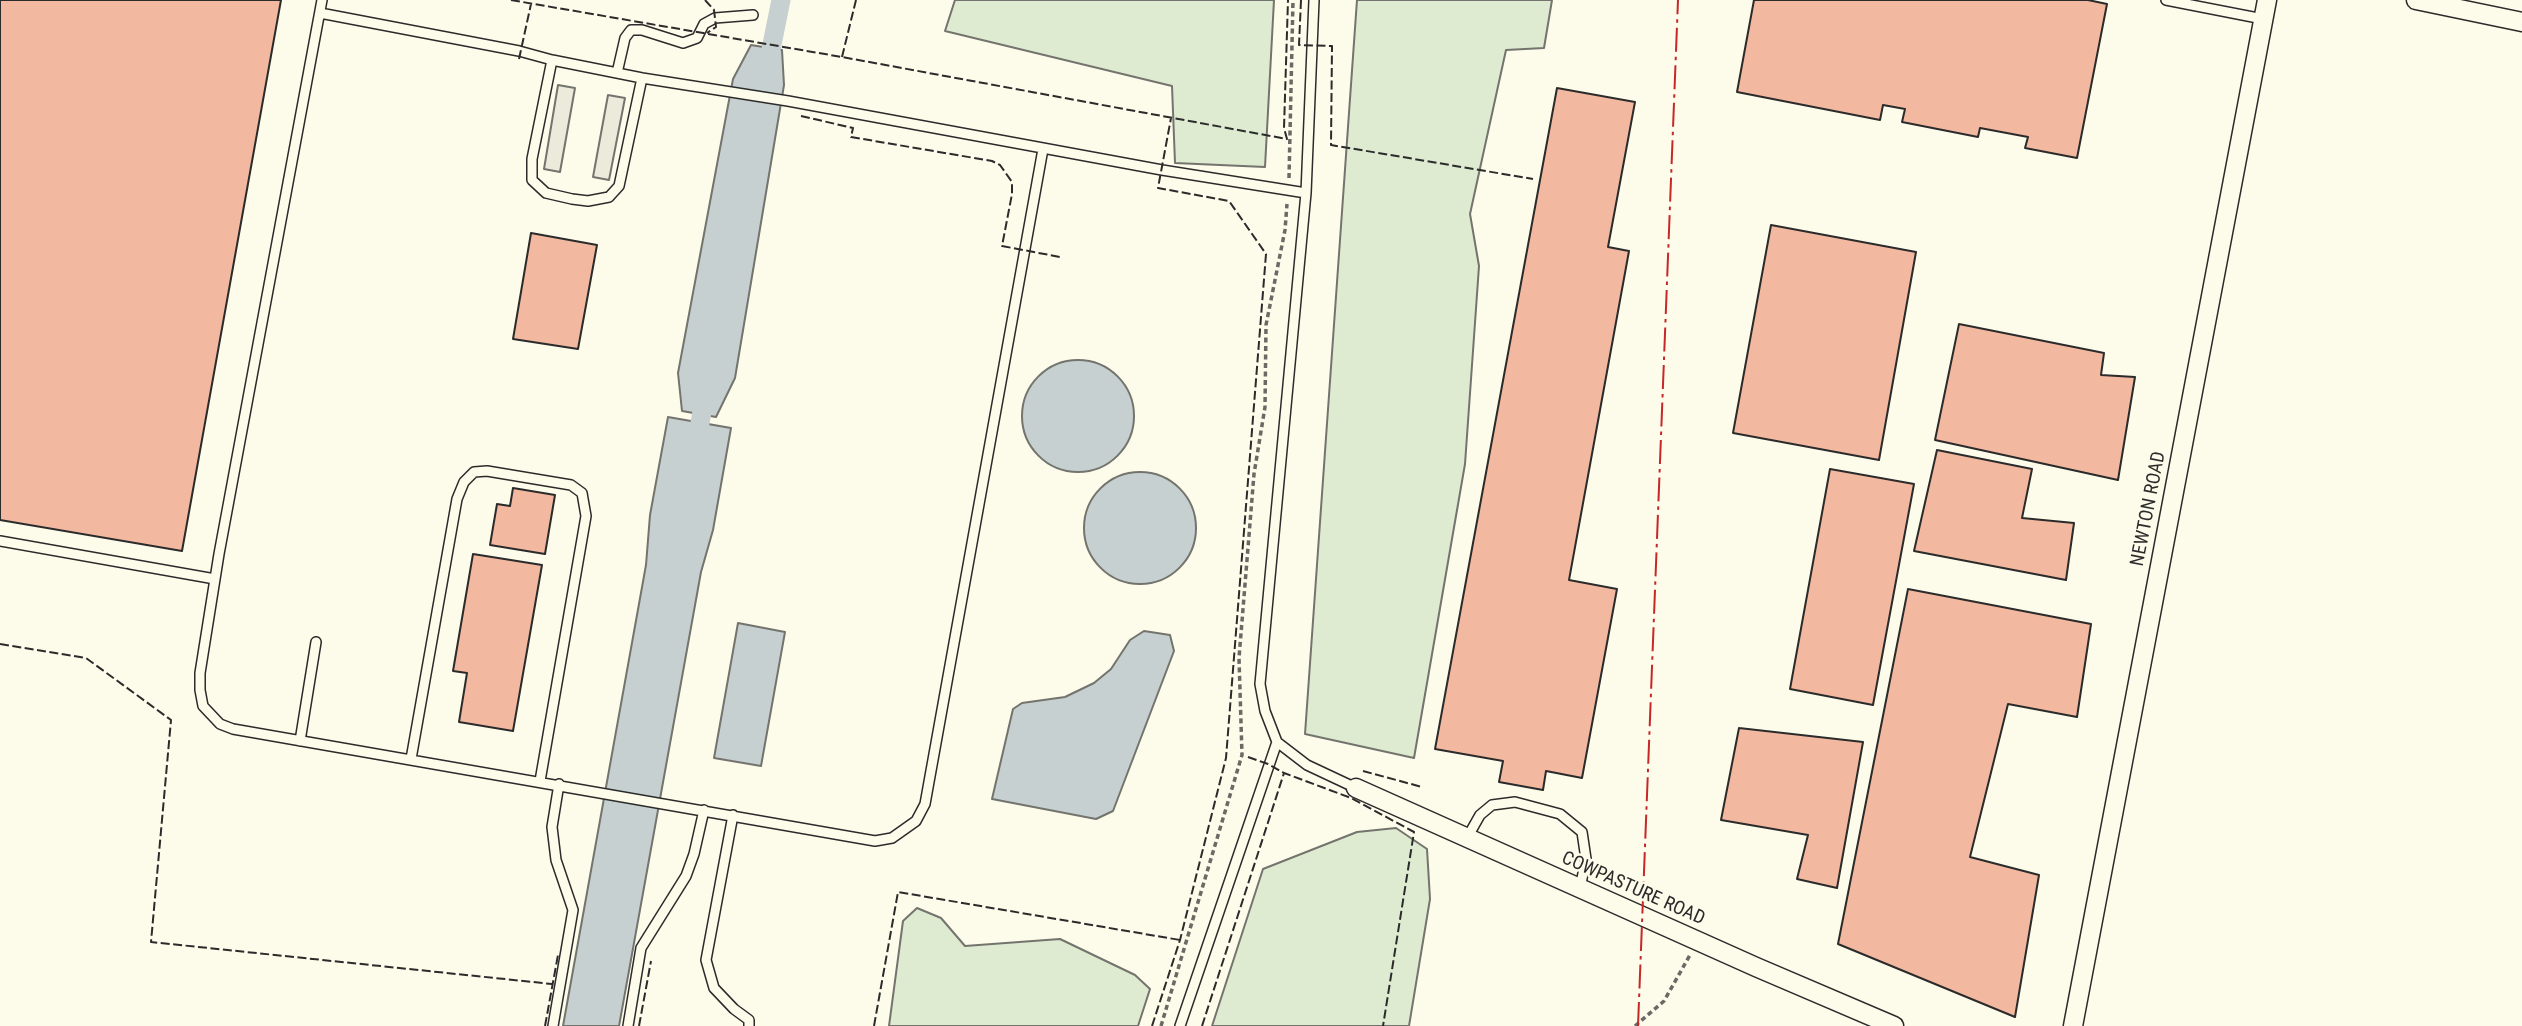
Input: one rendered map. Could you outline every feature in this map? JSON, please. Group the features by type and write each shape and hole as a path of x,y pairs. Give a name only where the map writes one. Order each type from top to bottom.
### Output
{"street":[{"name":"NEWTON ROAD","path":"2073,1026 2267,0"},
{"path":"2416,0 2522,22"},
{"name":"COWPASTURE ROAD","path":"1356,788 1698,942 1894,1026"}],"lane":[{"path":"322,0 200,673 203,706 220,724 233,729 875,841 892,838 916,821 925,804 1043,149"},
{"path":"1314,0 1306,193 1260,684 1265,710 1277,742 1307,765 1356,788"},
{"path":"2166,0 2263,19"},
{"path":"320,13 519,51 642,78 788,101 1043,149 1306,193"},
{"path":"617,73 625,38 631,30 642,30 683,43 697,38 704,24 715,18 753,15"},
{"path":"552,60 532,159 532,180 546,193 572,199 587,201 609,197 619,186 642,78"},
{"path":"411,759 457,499 464,482 474,472 487,471 571,485 582,493 586,516 540,781"},
{"path":"0,541 215,579"},
{"path":"300,741 316,642"},
{"path":"1180,1026 1277,742"},
{"path":"553,1026 573,910 556,860 552,827 559,784"},
{"path":"1467,838 1480,815 1492,805 1516,802 1560,814 1582,832 1586,859 1580,888"},
{"path":"628,1026 642,948 685,876 694,853 704,810"},
{"path":"733,815 706,960 715,988 734,1009 749,1020 749,1026"}],"path":[{"path":"1161,1026 1242,755 1239,658 1254,474 1265,407 1266,325 1285,230 1293,0"},
{"path":"1635,1026 1664,1001 1698,942"}],"green space":[{"path":"955,0 1274,0 1265,167 1175,163 1172,86 945,31"},
{"path":"1357,0 1552,0 1544,48 1506,50 1470,214 1479,266 1465,464 1414,758 1305,734"},
{"path":"1396,828 1427,849 1430,899 1409,1026 1212,1026 1263,869 1357,832"},
{"path":"917,908 941,918 965,946 1060,939 1135,975 1150,989 1138,1026 889,1026 903,921"}],"shaded area":[{"path":"751,45 782,50 784,85 735,378 716,417 682,411 678,373 733,79"},
{"path":"558,85 575,88 560,172 544,169"},
{"path":"608,95 625,98 609,180 593,177"},
{"path":"1078,360 1099,364 1118,376 1130,395 1134,416 1130,437 1118,456 1099,468 1078,472 1057,468 1038,456 1026,437 1022,416 1026,395 1038,376 1057,364"},
{"path":"668,417 731,428 713,530 701,572 619,1026 563,1026 646,565 650,515"},
{"path":"1140,472 1161,476 1179,489 1192,507 1196,528 1192,549 1179,567 1161,580 1140,584 1119,580 1101,567 1088,549 1084,528 1088,507 1101,489 1119,476"},
{"path":"738,623 785,632 761,766 714,758"},
{"path":"1144,631 1170,635 1174,651 1113,811 1096,819 992,799 1013,709 1022,703 1065,697 1094,683 1111,669 1130,640"}],"building":[{"path":"0,0 281,0 182,551 0,520"},
{"path":"1754,0 2088,0 2107,4 2077,158 2025,148 2028,137 1980,128 1978,137 1902,122 1905,109 1883,105 1880,120 1737,92"},
{"path":"1557,88 1635,102 1608,247 1629,251 1569,580 1617,589 1582,778 1546,771 1543,790 1499,782 1503,761 1435,749"},
{"path":"1771,225 1916,252 1879,460 1733,433"},
{"path":"531,233 597,245 578,349 513,339"},
{"path":"1959,324 2104,353 2101,375 2135,377 2118,480 1935,440"},
{"path":"1937,450 2032,469 2022,518 2074,523 2066,580 1914,551"},
{"path":"1830,469 1914,484 1873,705 1790,689"},
{"path":"513,488 555,495 545,554 490,545 497,504 510,506"},
{"path":"473,554 542,565 513,731 459,722 467,673 453,671"},
{"path":"1908,589 2091,624 2077,717 2008,704 1970,857 2039,875 2015,1017 1838,944"},
{"path":"1739,728 1863,742 1837,888 1797,879 1808,835 1721,820"}],"waterway":[{"path":"766,74 781,0"},
{"path":"700,423 706,389"}],"fence":[{"path":"511,0 842,57 1287,139 1284,128 1288,0"},
{"path":"705,0 714,10 716,27 707,33"},
{"path":"842,57 856,0"},
{"path":"1301,0 1299,45 1332,46 1331,145 1533,179"},
{"path":"519,59 531,4"},
{"path":"801,116 853,128 851,137 992,161 1000,165 1012,182 1002,246 1060,257"},
{"path":"1152,1026 1180,940 1226,758 1266,254 1229,201 1158,188 1171,118"},
{"path":"0,644 86,658 171,720 151,942 552,984"},
{"path":"1248,757 1351,798 1414,832 1383,1026"},
{"path":"1363,771 1422,787"},
{"path":"1202,1026 1284,773"},
{"path":"874,1026 898,892 1180,940"},
{"path":"545,1026 558,955"},
{"path":"639,1026 651,961"}],"power":[{"path":"1638,1026 1678,0"}]}
